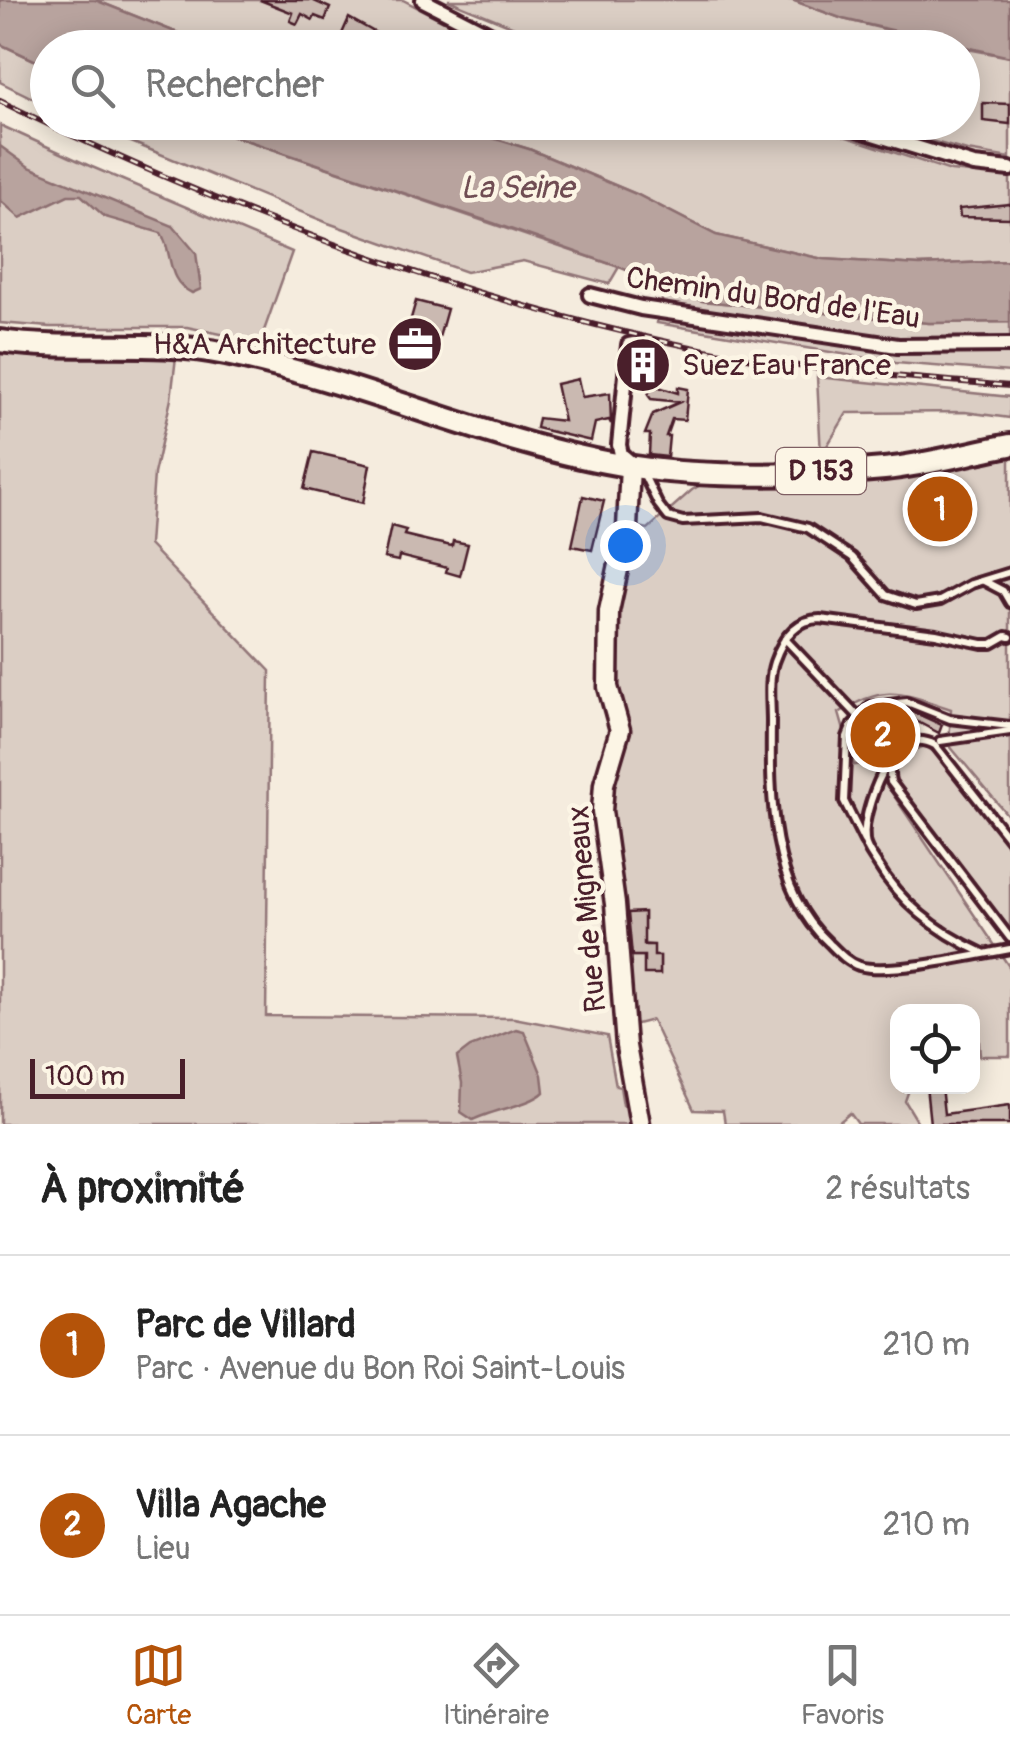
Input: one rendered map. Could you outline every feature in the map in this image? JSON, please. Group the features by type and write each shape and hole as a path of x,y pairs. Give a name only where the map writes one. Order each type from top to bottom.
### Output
{"main road":[{"name":"D 153","path":"0,341 46,345 136,343 202,349 250,359 534,444 632,467 877,462 1010,444"}],"street":[{"path":"423,0 481,30"},
{"path":"893,140 974,165 1010,169"},
{"name":"Chemin du Bord de l'Eau","path":"590,295 640,308 898,346 1010,346"},
{"path":"632,467 619,445 629,344 634,344"},
{"name":"Rue de Migneaux","path":"632,467 627,528 609,612 608,687 620,730 604,784 602,811 626,1046 640,1124"}],"lane":[{"path":"632,467 668,517 683,521 762,517 808,528 852,557 886,595 904,602 928,605 982,580 1010,572"},
{"path":"982,580 1004,591 1010,603"},
{"path":"890,761 892,782 1009,946 892,967 860,966 846,959 808,920 784,869 774,806 772,667 785,638 810,619 936,634 982,644 1008,636 1010,624"},
{"path":"785,638 859,716"},
{"path":"984,953 920,915 885,876 844,801 847,737 870,706 896,701 950,719 1010,729"},
{"path":"938,743 950,719"},
{"path":"864,841 875,786 896,750 923,739 938,743 1010,729"},
{"path":"938,743 1010,840"}],"shaded area":[{"path":"95,0 403,0 461,30 170,30"},
{"path":"448,0 792,0 888,30 523,30"},
{"path":"0,44 30,58 30,97 0,82"},
{"path":"980,51 1010,57 1010,158 927,140 980,140"},
{"path":"0,125 292,252 260,342 187,327 0,323"},
{"path":"126,140 245,140 619,267 609,284 523,261 466,272 328,223"},
{"path":"499,140 856,140 951,171 1010,177 1010,261 920,265 823,259 716,235 636,194"},
{"path":"662,286 703,301 929,323 1010,322 1010,341 901,343 662,306"},
{"path":"658,314 914,352 1010,349 1010,372 896,363 657,323"},
{"path":"0,354 176,357 154,474 149,545 270,671 266,1016 514,1018 607,1036 616,1086 620,1087 623,1105 630,1107 634,1124 0,1124"},
{"path":"817,377 1010,397 1010,418 965,412 847,413 821,456"},
{"path":"1010,457 1010,818 949,745 951,709 906,695 882,694 839,713 854,765 882,761 886,784 1010,968 1010,1056 980,1056 980,1004 890,1004 890,1094 908,1094 905,1101 919,1124 858,1124 850,1113 837,1124 725,1124 723,1111 694,1110 652,1020 629,1026 624,956 644,956 660,973 660,956 653,956 653,945 631,942 630,929 644,928 644,913 622,913 613,834 616,756 620,755 629,729 612,682 616,598 632,525 648,529 709,480 911,477"},
{"path":"925,746 940,756 1010,843 1010,938 899,786 894,772 902,754"}],"water":[{"path":"0,0 95,0 170,30 30,30 30,58 0,44"},
{"path":"792,0 1010,0 1010,57 980,50 980,30 891,30 843,19"},
{"name":"La Seine","path":"246,140 499,140 636,194 716,235 823,259 920,265 1010,261 1010,322 929,323 702,301 493,223"},
{"path":"0,146 29,167 173,226 196,253 201,289 192,293 178,281 161,233 105,217 81,195 68,195 20,218 0,200"},
{"path":"516,1029 524,1031 542,1075 544,1092 473,1120 461,1112 462,1083 457,1057 470,1047"}],"building":[{"path":"260,0 312,0 330,8 325,20 315,16 313,20 302,14 297,24 290,21 293,13"},
{"path":"349,18 371,30 344,30"},
{"path":"983,103 1010,104 1010,124 983,121"},
{"path":"1010,204 1010,218 960,217 959,209"},
{"path":"416,301 447,309 433,359 402,350"},
{"path":"578,379 582,397 610,393 611,424 609,420 595,423 591,441 536,428 538,418 564,421 556,384"},
{"path":"652,385 678,393 678,387 688,389 685,420 672,419 666,436 667,457 649,455 650,434 645,434 653,414 680,402 651,399 648,395"},
{"path":"313,452 370,465 363,503 304,489"},
{"path":"583,496 604,501 592,550 572,546"},
{"path":"391,526 406,530 404,535 433,542 468,544 460,576 446,572 447,568 399,556 398,561 384,558"},
{"path":"909,710 942,725 939,733 912,719 912,726 886,741 882,750 858,757 856,750 865,745 876,725 889,715"},
{"path":"644,912 644,945 654,945 654,956 660,956 660,974 644,974 644,956 632,956 628,913"},
{"path":"927,1094 942,1094 944,1114 1010,1105 1010,1124 930,1124"}],"railway":[{"path":"0,101 30,115"},
{"path":"82,140 274,222 462,288 558,315 753,359 1010,386"}],"place":[{"name":"H&A Architecture","path":"415,344"},
{"name":"Suez Eau France","path":"643,365"},
{"name":"Parc de Villard","path":"940,509"},
{"name":"Villa Agache","path":"883,735"}]}
